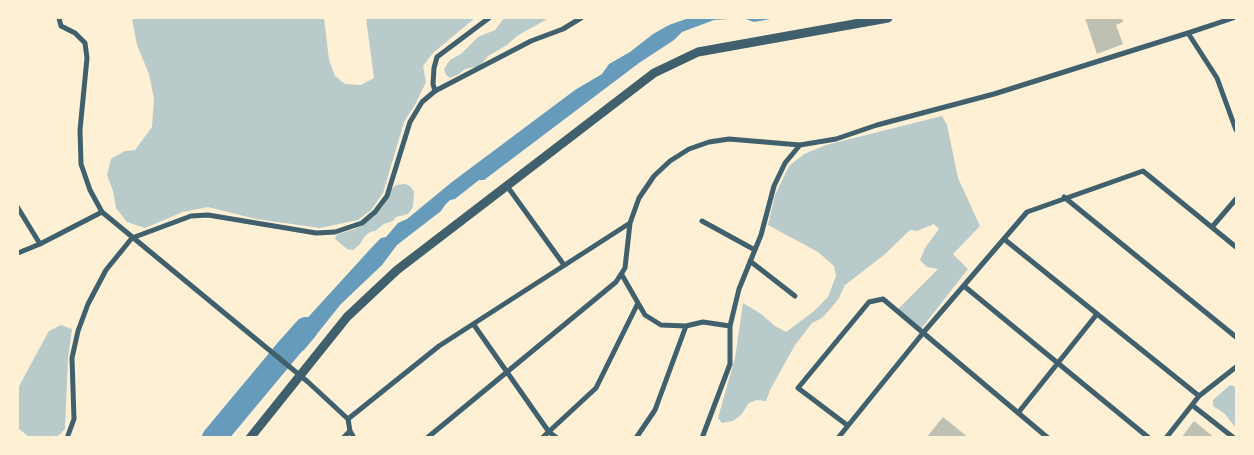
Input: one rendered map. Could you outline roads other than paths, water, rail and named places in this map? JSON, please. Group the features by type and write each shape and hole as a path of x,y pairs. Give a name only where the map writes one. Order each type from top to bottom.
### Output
{"street":[{"path":"59,18 61,26 75,34 85,43 87,58 80,130 81,164 90,190 102,212 292,368 348,419 350,431 354,438"},
{"path":"436,91 433,84 437,57 489,18"},
{"path":"67,438 74,419 72,358 78,331 88,304 106,270 132,238 191,216 208,215 316,233 336,232 362,223 375,212 387,196 410,122 422,102 436,91 531,41 563,28 581,18"},
{"path":"250,438 347,317 397,270 654,73 698,52 888,18"},
{"path":"427,438 616,282 625,268 630,223 639,198 654,176 670,161 689,149 709,142 729,139 800,145 836,139 876,125 994,94 1233,18"},
{"path":"1188,33 1216,78 1236,130"},
{"path":"702,438 730,364 730,326 739,290 755,250 774,186 785,164 800,145"},
{"path":"838,438 922,333 1027,212 1064,197 1142,171 1236,247"},
{"path":"508,186 564,265"},
{"path":"1064,197 1236,337"},
{"path":"1212,227 1236,198"},
{"path":"18,208 40,244"},
{"path":"18,253 40,244 102,212"},
{"path":"702,221 755,250"},
{"path":"348,419 439,346 630,223"},
{"path":"1004,239 1199,396"},
{"path":"750,261 795,296"},
{"path":"622,275 645,315 661,325 686,326 704,322 730,326"},
{"path":"964,286 1149,438"},
{"path":"847,426 798,388 869,302 883,299 1048,438"},
{"path":"542,438 596,388 638,303"},
{"path":"1018,413 1097,314"},
{"path":"474,325 549,432 557,438"},
{"path":"636,438 655,410 686,326"},
{"path":"1166,438 1199,396 1236,367"},
{"path":"1192,405 1234,438"},
{"path":"343,438 350,431"}],"water":[{"path":"689,18 743,18 714,20 682,32 674,40 639,63 484,180 479,180 455,199 450,200 441,211 397,245 382,265 341,304 304,350 298,351 291,357 280,348 374,245 381,238 386,237 398,223 407,219 452,182 575,90 602,74 609,64 630,52 653,34 669,25"},
{"path":"743,18 776,18 754,22"},
{"path":"268,360 279,369 246,405 245,412 229,431 221,437 207,437 261,373"}],"waterway":[{"path":"214,438 306,329"}]}
